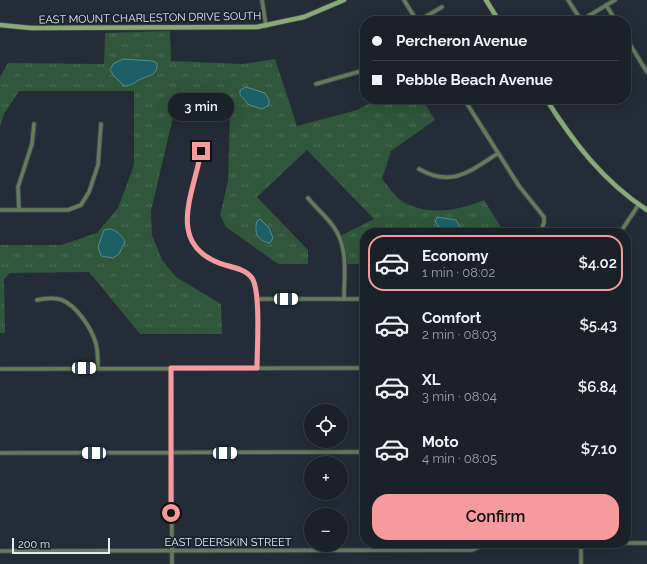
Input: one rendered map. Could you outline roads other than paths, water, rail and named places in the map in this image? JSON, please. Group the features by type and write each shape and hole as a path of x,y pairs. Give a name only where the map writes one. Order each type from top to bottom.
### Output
{"street":[{"path":"262,0 266,26"},
{"name":"EAST MOUNT CHARLESTON DRIVE SOUTH","path":"0,25 31,28 234,28 266,26 304,17 344,0"},
{"path":"404,0 414,16"},
{"path":"486,0 496,16"},
{"path":"568,0 578,16"},
{"path":"589,16 615,0"},
{"path":"606,5 613,16"},
{"path":"427,16 442,8"},
{"path":"631,46 647,72"},
{"path":"316,84 360,71"},
{"path":"467,104 497,154 519,186 544,217 542,228"},
{"path":"549,104 585,156 611,183 647,210"},
{"path":"19,210 18,187 32,144 34,124"},
{"path":"0,210 71,210 83,202 98,165 101,124"},
{"path":"201,151 187,208 186,218 190,235 194,244 205,256 250,275 255,284 257,299 257,368"},
{"path":"419,169 437,177 452,178 471,170 497,154"},
{"path":"308,198 334,227 342,244 345,260 344,299"},
{"path":"623,228 639,204"},
{"path":"257,299 360,299"},
{"path":"38,300 61,300 73,307 78,312 94,338 98,355 98,368"},
{"path":"171,368 172,564"},
{"path":"0,369 360,368"},
{"path":"0,453 360,452"},
{"path":"631,543 647,543"},
{"name":"EAST DEERSKIN STREET","path":"0,551 472,550 476,548"},
{"path":"581,548 581,564"}]}
